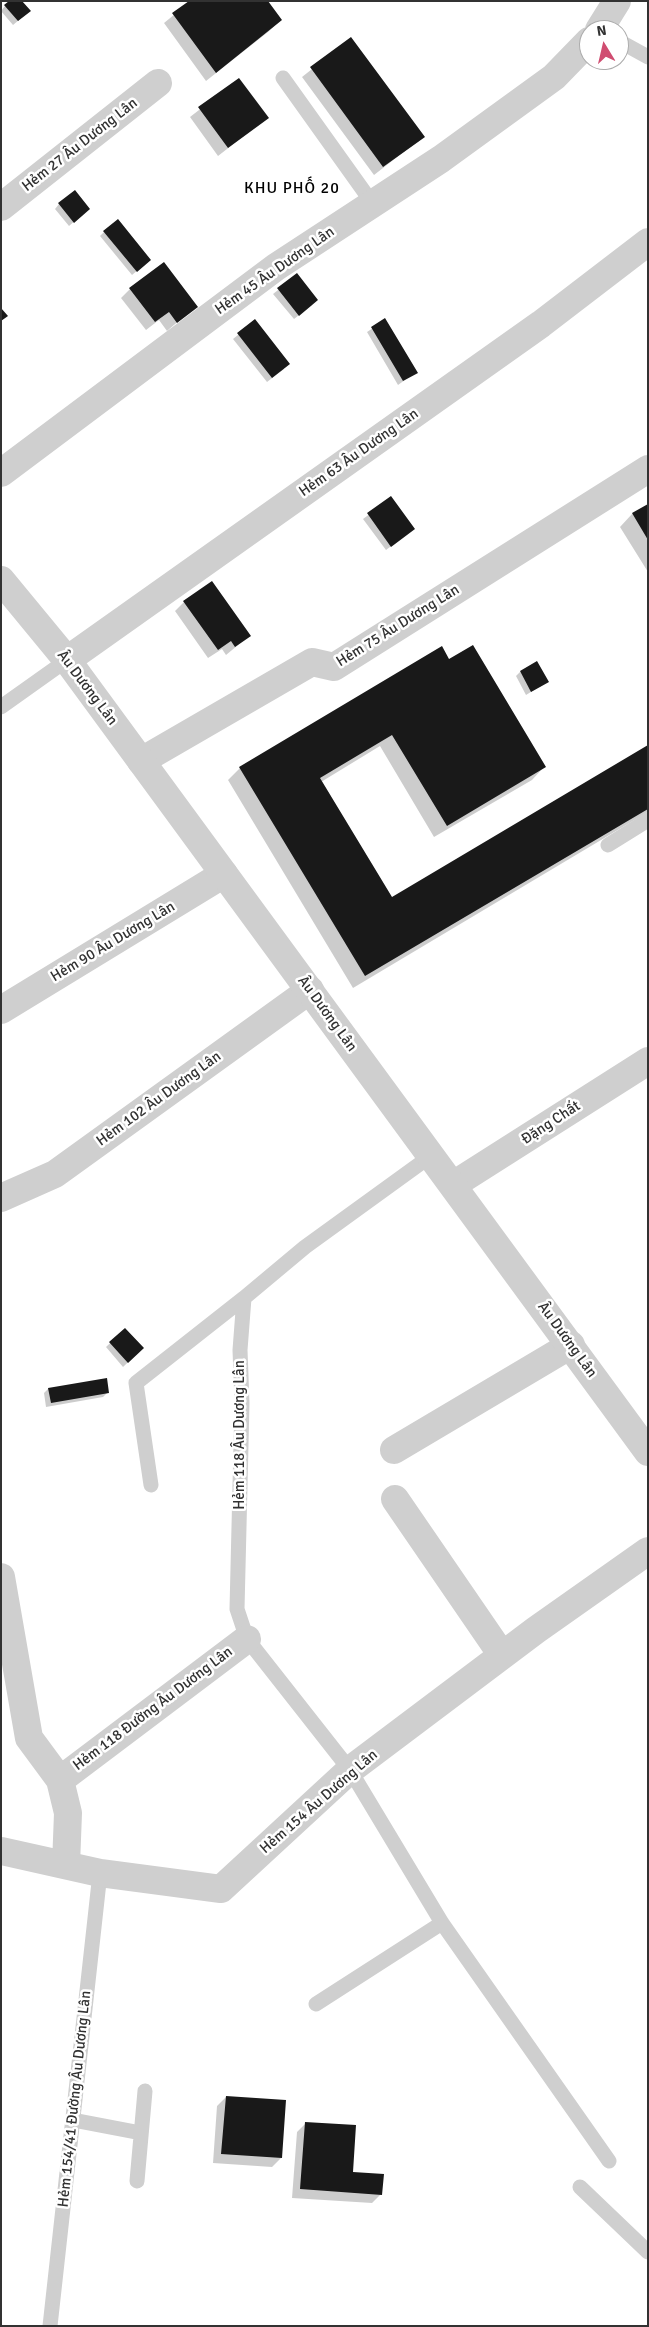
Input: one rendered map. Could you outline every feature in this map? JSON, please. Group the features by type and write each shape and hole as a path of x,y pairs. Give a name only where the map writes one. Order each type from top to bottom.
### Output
{"street":[{"path":"605,20 617,1"},
{"name":"Hẻm 45 Âu Dương Lân","path":"1,473 276,267 441,160 554,77 579,51"},
{"name":"Hẻm 27 Âu Dương Lân","path":"3,201 158,83"},
{"name":"Hẻm 63 Âu Dương Lân","path":"67,660 541,324 648,242"},
{"name":"Hẻm 75 Âu Dương Lân","path":"141,761 312,662 334,667 648,469"},
{"name":"Âu Dương Lân","path":"1,580 67,660 454,1185 648,1452"},
{"name":"Hẻm 90 Âu Dương Lân","path":"1,1010 224,874"},
{"name":"Hẻm 102 Âu Dương Lân","path":"1,1198 55,1174 310,990"},
{"name":"Đặng Chất","path":"454,1185 648,1061"},
{"path":"394,1450 571,1346"},
{"path":"395,1499 502,1655"},
{"name":"Hẻm 154 Âu Dương Lân","path":"1,1851 100,1873 221,1888 350,1770 502,1655 648,1551"},
{"path":"1,1577 29,1738 60,1780 68,1813 66,1865"},
{"name":"Hẻm 118 Đường Âu Dương Lân","path":"60,1780 247,1639"}],"lane":[{"path":"629,47 648,57"},
{"path":"283,78 373,204"},
{"path":"1,707 67,660"},
{"path":"608,845 648,820"},
{"path":"150,1485 136,1383 305,1247 432,1156"},
{"name":"Hẻm 118 Âu Dương Lân","path":"244,1298 240,1350 242,1404 237,1609 247,1639 350,1770 442,1923 609,2161"},
{"name":"Hẻm 154/41 Đường Âu Dương Lân","path":"50,2326 100,1873"},
{"path":"316,2004 442,1923"},
{"path":"137,2181 145,2091"},
{"path":"73,2120 141,2133"},
{"path":"580,2187 648,2252"}],"building":[{"path":"9,1 22,1 31,11 18,21 4,5"},
{"path":"189,1 268,1 282,20 216,73 172,13"},
{"path":"351,37 425,137 383,167 310,67"},
{"path":"239,78 269,118 228,148 198,107"},
{"path":"75,190 90,209 74,223 58,203"},
{"path":"118,219 151,260 137,272 103,231"},
{"path":"164,262 198,307 177,323 169,312 155,322 129,288"},
{"path":"297,273 318,300 299,316 277,288"},
{"path":"1,308 8,316 1,321"},
{"path":"385,318 418,373 403,381 371,327"},
{"path":"255,319 290,364 272,378 237,333"},
{"path":"391,496 415,529 391,547 367,513"},
{"path":"648,504 648,540 632,513"},
{"path":"212,581 251,636 235,647 231,641 218,650 183,601"},
{"path":"473,645 546,767 447,826 392,735 320,778 392,897 648,745 648,809 365,976 239,767 442,646 449,659"},
{"path":"537,661 549,682 531,692 520,671"},
{"path":"125,1328 144,1348 128,1363 109,1342"},
{"path":"107,1378 109,1393 51,1403 48,1388"},
{"path":"226,2096 286,2100 282,2158 221,2154"},
{"path":"305,2122 356,2125 353,2172 384,2174 382,2195 300,2189"}],"district":[{"name":"KHU PHỐ 20","path":"292,189"}]}
